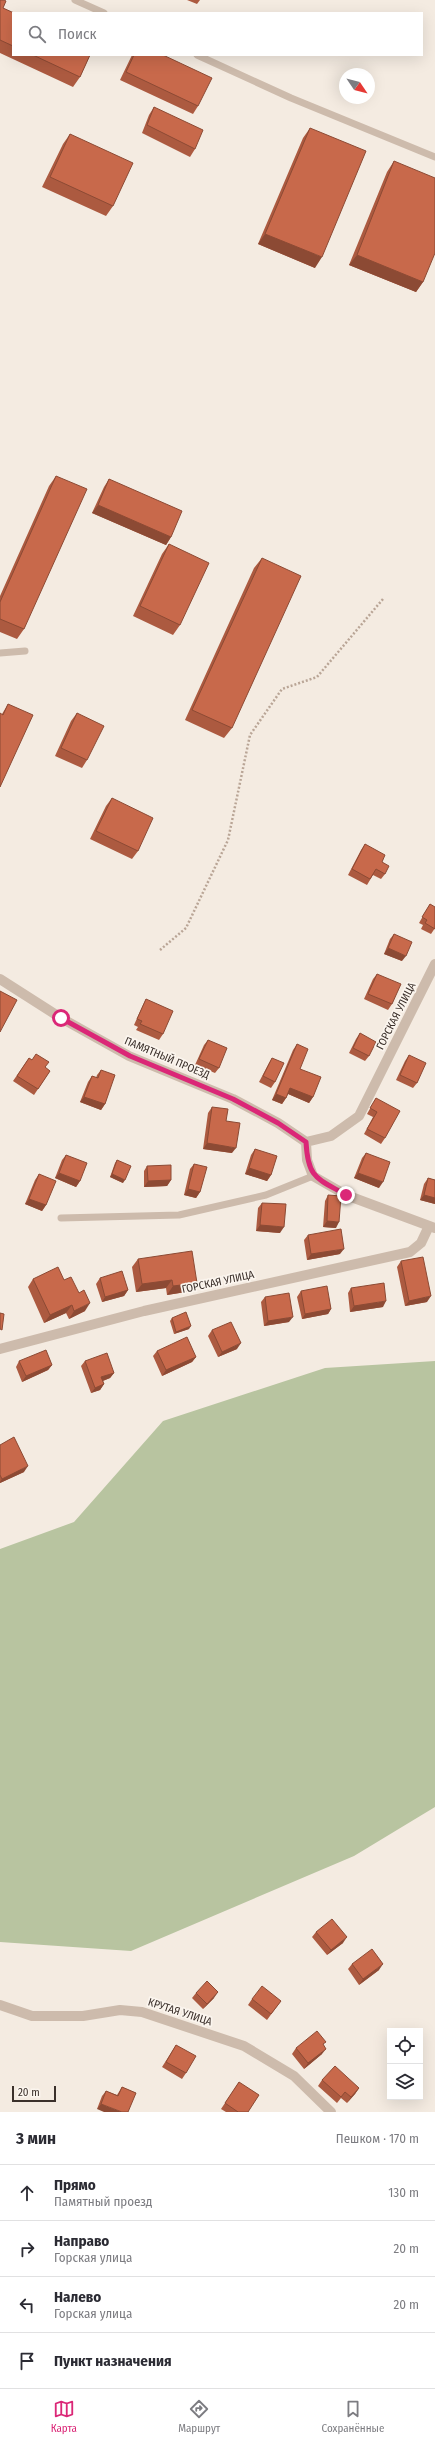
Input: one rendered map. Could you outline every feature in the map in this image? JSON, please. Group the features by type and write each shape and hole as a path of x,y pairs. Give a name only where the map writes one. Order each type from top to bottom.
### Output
{"street":[{"name":"ГОРСКАЯ УЛИЦА","path":"306,1142 331,1136 359,1116 435,964"},
{"name":"ПАМЯТНЫЙ ПРОЕЗД","path":"0,979 61,1018 130,1056 233,1099 278,1123 306,1142"},
{"path":"306,1142 307,1160 313,1176"},
{"name":"ГОРСКАЯ УЛИЦА","path":"0,1349 144,1311 410,1252 421,1242 432,1227 346,1195 313,1176"},
{"name":"КРУТАЯ УЛИЦА","path":"0,2005 32,2016 83,2016 120,2010 142,2012 244,2046 294,2076 331,2112"}],"lane":[{"path":"75,0 102,12"},
{"path":"199,56 291,98 435,157"},
{"path":"0,653 25,651"},
{"path":"61,1218 179,1215 266,1195 313,1176"}],"path":[{"path":"160,950 186,928 228,840 250,735 282,689 317,677 383,599"}],"green space":[{"path":"435,1361 435,1807 354,1856 131,1951 0,1942 0,1549 74,1522 163,1421 325,1368"}],"building":[{"path":"0,0 4,0 6,1 3,8 12,12 12,46 0,40"},
{"path":"35,56 90,56 80,77"},
{"path":"134,56 165,56 212,78 198,106 126,72"},
{"path":"154,107 203,130 195,149 147,125"},
{"path":"310,128 366,151 322,257 265,234"},
{"path":"70,134 133,163 113,206 50,177"},
{"path":"394,161 435,178 435,253 423,282 357,255"},
{"path":"56,476 87,489 24,629 0,619 0,602"},
{"path":"109,479 182,511 171,537 98,505"},
{"path":"169,544 209,563 180,625 140,606"},
{"path":"262,558 301,576 232,728 192,710"},
{"path":"8,704 33,715 0,787 0,713 3,715"},
{"path":"77,713 104,726 87,760 61,748"},
{"path":"112,798 153,818 138,851 96,831"},
{"path":"365,844 385,855 382,862 389,866 385,874 376,869 370,879 352,869"},
{"path":"430,904 435,907 435,929 425,923 427,920 422,917"},
{"path":"394,934 412,942 406,956 388,948"},
{"path":"377,974 401,984 392,1004 368,994"},
{"path":"0,991 17,1000 0,1032"},
{"path":"146,999 173,1011 163,1034 140,1024 142,1021 137,1019"},
{"path":"360,1033 376,1042 369,1056 353,1048"},
{"path":"208,1040 227,1048 219,1068 199,1059"},
{"path":"297,1044 308,1049 300,1069 321,1077 313,1097 290,1088 286,1098 276,1094"},
{"path":"36,1054 49,1062 45,1067 50,1071 38,1089 17,1076 29,1058 32,1060"},
{"path":"409,1055 426,1063 417,1083 400,1075"},
{"path":"272,1058 284,1063 275,1082 263,1076"},
{"path":"101,1070 115,1075 105,1104 84,1097 92,1076 98,1078"},
{"path":"376,1098 400,1111 385,1138 367,1129 377,1112 370,1108"},
{"path":"212,1107 228,1109 226,1121 240,1123 236,1148 207,1143"},
{"path":"255,1149 277,1156 271,1175 249,1168"},
{"path":"366,1153 390,1162 383,1182 358,1173"},
{"path":"66,1155 87,1163 80,1181 59,1173"},
{"path":"117,1160 131,1166 125,1180 112,1174"},
{"path":"194,1164 207,1167 200,1192 188,1189"},
{"path":"171,1165 171,1180 148,1181 147,1166"},
{"path":"39,1174 56,1181 46,1205 29,1199"},
{"path":"428,1178 435,1180 435,1198 424,1195"},
{"path":"328,1195 341,1196 339,1222 327,1221"},
{"path":"262,1203 286,1204 284,1227 260,1225"},
{"path":"341,1229 344,1249 311,1254 308,1235"},
{"path":"192,1251 197,1283 173,1286 172,1280 142,1284 138,1259"},
{"path":"423,1257 431,1296 409,1301 401,1261"},
{"path":"58,1267 64,1280 71,1277 79,1293 84,1290 90,1303 74,1311 72,1305 50,1315 33,1279"},
{"path":"122,1271 128,1290 105,1297 100,1278"},
{"path":"384,1283 386,1301 354,1306 351,1288"},
{"path":"327,1286 331,1309 305,1314 301,1291"},
{"path":"289,1293 293,1317 268,1321 265,1297"},
{"path":"186,1312 191,1326 176,1332 172,1318"},
{"path":"0,1313 4,1314 2,1330 0,1329"},
{"path":"231,1322 241,1343 222,1352 212,1330"},
{"path":"187,1337 196,1357 166,1370 157,1351"},
{"path":"46,1350 52,1365 26,1376 19,1361"},
{"path":"107,1353 114,1373 101,1377 104,1384 95,1388 85,1361"},
{"path":"14,1437 28,1466 2,1479 0,1475 0,1445"},
{"path":"332,1919 347,1937 331,1950 316,1932"},
{"path":"372,1949 383,1964 363,1979 352,1964"},
{"path":"207,1981 218,1992 207,2004 196,1993"},
{"path":"262,1986 281,2001 271,2014 252,1999"},
{"path":"317,2031 326,2042 323,2044 326,2049 308,2063 296,2048"},
{"path":"176,2045 196,2056 186,2073 166,2062"},
{"path":"335,2066 359,2088 351,2097 345,2092 341,2097 322,2080"},
{"path":"239,2082 259,2095 248,2112 238,2112 225,2103"},
{"path":"122,2087 136,2093 128,2112 122,2112 101,2104 106,2091 118,2096"}],"route":[{"path":"61,1018 130,1056 233,1099 278,1123 306,1142 307,1160 313,1176 346,1195"}]}
